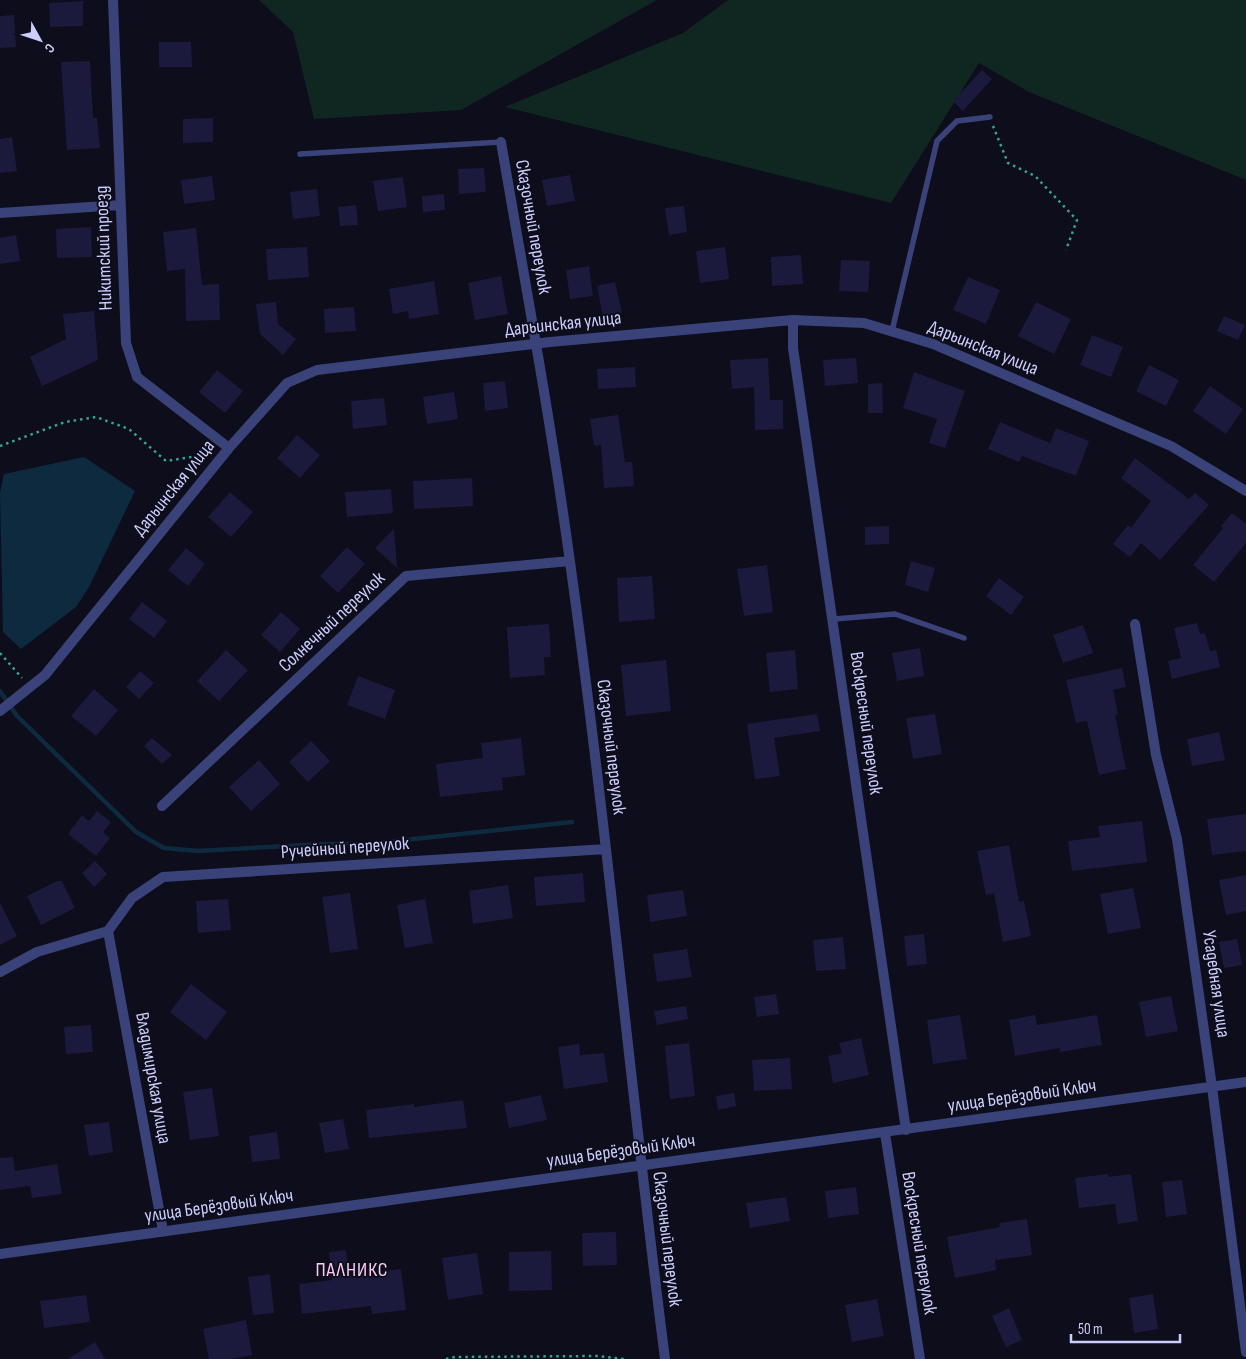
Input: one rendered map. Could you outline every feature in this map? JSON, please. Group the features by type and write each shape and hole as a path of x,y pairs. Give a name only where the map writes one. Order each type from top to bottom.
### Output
{"street":[{"name":"Никитский проезд","path":"113,0 126,343 138,377 229,448"},
{"name":"Сказочный переулок","path":"501,142 570,560 606,848 640,1166 665,1359"},
{"path":"0,214 120,205"},
{"name":"Дарьинская улица","path":"0,711 45,675 229,448 287,383 317,370 535,344 792,320 864,323 933,344 1170,446 1246,491"},
{"name":"Воскресный переулок","path":"792,320 793,348 834,619 906,1130"},
{"name":"Солнечный переулок","path":"162,806 406,576 570,560"},
{"name":"Усадебная улица","path":"1135,624 1156,755 1177,839 1212,1087 1246,1352"},
{"name":"Ручейный переулок","path":"108,931 132,898 163,877 606,848"},
{"path":"0,972 37,952 108,931"},
{"name":"Владимирская улица","path":"108,931 163,1231"},
{"name":"улица Берёзовый Ключ","path":"0,1254 1246,1082"},
{"name":"Воскресный переулок","path":"885,1133 920,1359"}],"lane":[{"path":"892,331 937,141 957,121 990,117"},
{"path":"300,154 501,142"},
{"path":"834,619 895,614 964,638"}],"path":[{"path":"990,117 1008,164 1035,176 1077,220 1066,250"},
{"path":"0,446 64,422 96,417 130,429 166,461 204,455 215,466"},
{"path":"0,653 30,687"},
{"path":"446,1359 455,1357 597,1356 624,1359"}],"green space":[{"path":"259,0 657,0 461,110 314,119 293,32"},
{"path":"728,0 1246,0 1246,180 1029,92 979,63 891,203 505,107 683,33"}],"water":[{"path":"84,457 135,491 89,587 76,607 21,649 3,632 0,493 4,474"}],"building":[{"path":"83,1 83,26 50,27 49,3"},
{"path":"14,15 16,47 0,48 0,16"},
{"path":"159,42 191,42 192,67 159,67"},
{"path":"90,61 93,118 97,118 100,148 67,150 61,62"},
{"path":"982,70 992,79 963,111 953,101"},
{"path":"213,118 213,142 183,143 183,119"},
{"path":"12,137 17,171 0,173 0,139"},
{"path":"484,168 486,192 459,194 458,169"},
{"path":"570,175 575,201 547,206 542,180"},
{"path":"212,176 215,200 184,204 181,180"},
{"path":"403,177 407,207 378,211 373,181"},
{"path":"317,189 320,216 293,219 290,192"},
{"path":"444,194 445,210 423,212 422,196"},
{"path":"356,205 358,225 340,226 338,207"},
{"path":"684,206 687,232 669,235 665,208"},
{"path":"91,227 92,257 57,258 56,229"},
{"path":"196,228 202,285 219,284 220,320 186,321 185,269 167,271 163,232"},
{"path":"16,235 20,261 0,264 0,238"},
{"path":"307,247 309,277 268,280 266,249"},
{"path":"725,247 729,279 700,283 696,251"},
{"path":"801,255 803,284 772,286 771,257"},
{"path":"841,260 870,261 868,292 839,291"},
{"path":"589,266 593,296 570,299 566,270"},
{"path":"501,276 508,314 475,320 468,283"},
{"path":"968,277 1000,290 986,324 953,310"},
{"path":"434,281 439,314 409,319 408,311 393,314 389,289"},
{"path":"615,282 622,313 603,317 597,286"},
{"path":"276,302 278,324 296,339 283,355 260,334 256,304"},
{"path":"1036,302 1071,319 1054,354 1018,336"},
{"path":"354,307 356,331 325,333 324,309"},
{"path":"94,311 98,360 42,386 30,357 66,339 63,314"},
{"path":"1224,316 1245,325 1238,340 1217,331"},
{"path":"1092,335 1123,347 1111,377 1080,365"},
{"path":"768,358 770,400 783,400 783,429 755,430 754,387 732,389 730,360"},
{"path":"856,358 858,383 825,386 823,360"},
{"path":"1149,365 1179,380 1166,406 1136,391"},
{"path":"635,367 636,387 598,389 597,369"},
{"path":"217,370 243,391 225,413 199,392"},
{"path":"914,372 965,391 945,448 929,443 937,419 903,408"},
{"path":"505,381 508,408 485,411 483,383"},
{"path":"882,383 883,413 868,413 868,384"},
{"path":"1210,386 1243,409 1226,434 1193,411"},
{"path":"454,392 458,419 427,424 423,397"},
{"path":"384,398 387,425 353,429 351,401"},
{"path":"618,415 625,462 632,462 634,486 604,488 601,445 594,446 590,419"},
{"path":"1000,422 1050,443 1056,428 1089,441 1076,476 1022,456 1019,462 988,449"},
{"path":"297,435 320,455 300,478 277,458"},
{"path":"1135,458 1189,499 1195,493 1209,505 1160,560 1141,543 1130,557 1113,544 1128,525 1131,528 1151,501 1121,478"},
{"path":"472,478 473,506 414,509 413,481"},
{"path":"391,489 393,513 347,517 345,492"},
{"path":"230,492 253,512 231,537 208,517"},
{"path":"1232,513 1246,524 1246,543 1214,582 1193,565 1223,528 1221,526"},
{"path":"889,526 889,544 865,545 865,527"},
{"path":"394,529 397,568 375,548"},
{"path":"347,547 365,564 338,593 320,576"},
{"path":"186,548 205,564 188,586 168,570"},
{"path":"911,561 935,568 928,592 905,585"},
{"path":"767,565 773,612 744,616 737,569"},
{"path":"652,576 655,619 619,622 617,578"},
{"path":"999,578 1024,597 1011,615 986,596"},
{"path":"142,602 167,621 154,638 129,619"},
{"path":"281,612 300,629 280,652 261,635"},
{"path":"1197,623 1200,634 1205,633 1210,651 1216,650 1220,667 1172,679 1168,661 1181,658 1174,628"},
{"path":"549,624 551,657 544,657 545,675 510,678 507,627"},
{"path":"1083,625 1093,653 1063,663 1053,635"},
{"path":"920,648 924,676 897,681 892,653"},
{"path":"226,650 248,670 219,701 197,681"},
{"path":"795,650 798,689 770,692 766,653"},
{"path":"666,660 671,711 626,716 621,665"},
{"path":"1122,668 1126,687 1113,690 1118,714 1115,715 1126,769 1099,775 1087,721 1076,723 1066,680"},
{"path":"140,671 154,683 139,699 126,687"},
{"path":"358,676 395,690 385,719 347,705"},
{"path":"94,689 118,710 96,736 71,716"},
{"path":"817,714 820,731 774,738 780,776 755,779 747,724"},
{"path":"935,714 942,754 913,759 906,718"},
{"path":"1219,732 1225,760 1192,766 1187,739"},
{"path":"152,738 172,755 162,764 144,746"},
{"path":"521,738 525,775 502,778 503,790 440,797 436,764 483,758 481,743"},
{"path":"311,741 330,761 308,782 289,762"},
{"path":"259,760 280,784 251,811 229,787"},
{"path":"97,811 111,822 103,832 110,838 96,856 68,834 82,815 89,821"},
{"path":"1246,814 1246,851 1212,855 1207,819"},
{"path":"1142,821 1147,862 1072,871 1068,841 1100,837 1098,826"},
{"path":"1009,845 1019,902 1024,901 1031,936 1003,942 994,893 986,895 977,851"},
{"path":"95,861 107,874 94,887 82,873"},
{"path":"583,873 585,902 536,906 534,877"},
{"path":"1246,875 1246,911 1226,915 1219,880"},
{"path":"57,881 62,881 75,908 41,925 27,896"},
{"path":"508,885 513,918 473,924 469,891"},
{"path":"1133,888 1141,928 1108,934 1100,894"},
{"path":"683,890 687,916 650,922 647,895"},
{"path":"350,893 358,949 330,953 322,897"},
{"path":"228,899 231,930 198,933 196,901"},
{"path":"425,899 433,943 405,948 397,905"},
{"path":"0,903 17,936 0,945"},
{"path":"924,934 927,964 907,966 904,936"},
{"path":"843,937 846,969 816,971 813,940"},
{"path":"1237,939 1242,965 1224,968 1219,942"},
{"path":"687,949 692,977 657,982 653,954"},
{"path":"191,984 227,1012 206,1040 170,1012"},
{"path":"776,994 779,1014 757,1017 754,997"},
{"path":"1171,996 1178,1031 1146,1037 1139,1002"},
{"path":"686,1006 688,1019 657,1025 654,1011"},
{"path":"960,1015 967,1059 933,1064 927,1020"},
{"path":"1035,1015 1037,1025 1097,1015 1102,1045 1060,1052 1060,1048 1015,1056 1009,1020"},
{"path":"91,1025 93,1052 66,1054 64,1027"},
{"path":"861,1038 869,1075 833,1083 828,1056 842,1053 839,1043"},
{"path":"689,1043 695,1096 670,1099 665,1046"},
{"path":"579,1044 580,1055 604,1053 608,1082 564,1089 558,1047"},
{"path":"790,1058 792,1089 754,1091 752,1060"},
{"path":"212,1088 219,1136 190,1140 183,1092"},
{"path":"734,1093 736,1106 718,1110 716,1096"},
{"path":"541,1095 547,1120 509,1128 504,1103"},
{"path":"463,1100 467,1128 369,1138 366,1110 414,1104 414,1107"},
{"path":"343,1119 349,1149 325,1153 319,1123"},
{"path":"109,1122 113,1152 89,1156 84,1125"},
{"path":"277,1132 280,1159 252,1162 249,1136"},
{"path":"13,1157 15,1171 57,1164 62,1194 32,1198 30,1186 0,1190 0,1158"},
{"path":"1108,1174 1108,1177 1131,1174 1138,1221 1118,1224 1115,1204 1079,1208 1075,1178"},
{"path":"1182,1180 1187,1214 1166,1217 1162,1182"},
{"path":"856,1187 859,1214 828,1218 825,1191"},
{"path":"786,1197 790,1221 750,1228 746,1203"},
{"path":"1027,1219 1032,1255 995,1260 996,1270 955,1278 947,1237 1000,1227 999,1223"},
{"path":"616,1232 617,1265 583,1266 582,1233"},
{"path":"346,1250 349,1275 401,1269 406,1310 372,1314 371,1306 302,1314 299,1284 332,1280 329,1252"},
{"path":"551,1251 552,1290 509,1291 509,1252"},
{"path":"477,1253 483,1294 448,1300 442,1258"},
{"path":"270,1274 274,1313 253,1315 248,1277"},
{"path":"1153,1294 1158,1329 1134,1333 1129,1298"},
{"path":"86,1295 90,1322 44,1328 40,1301"},
{"path":"877,1299 884,1336 852,1342 845,1305"},
{"path":"1009,1308 1022,1340 1006,1347 992,1316"},
{"path":"246,1320 252,1355 232,1359 209,1359 203,1329"},
{"path":"95,1342 105,1359 68,1359"}],"waterway":[{"path":"0,691 17,716 136,832 164,848 198,851 323,844 367,844 572,822"}],"district":[{"name":"ПАЛНИКС","path":"352,1270"}]}
